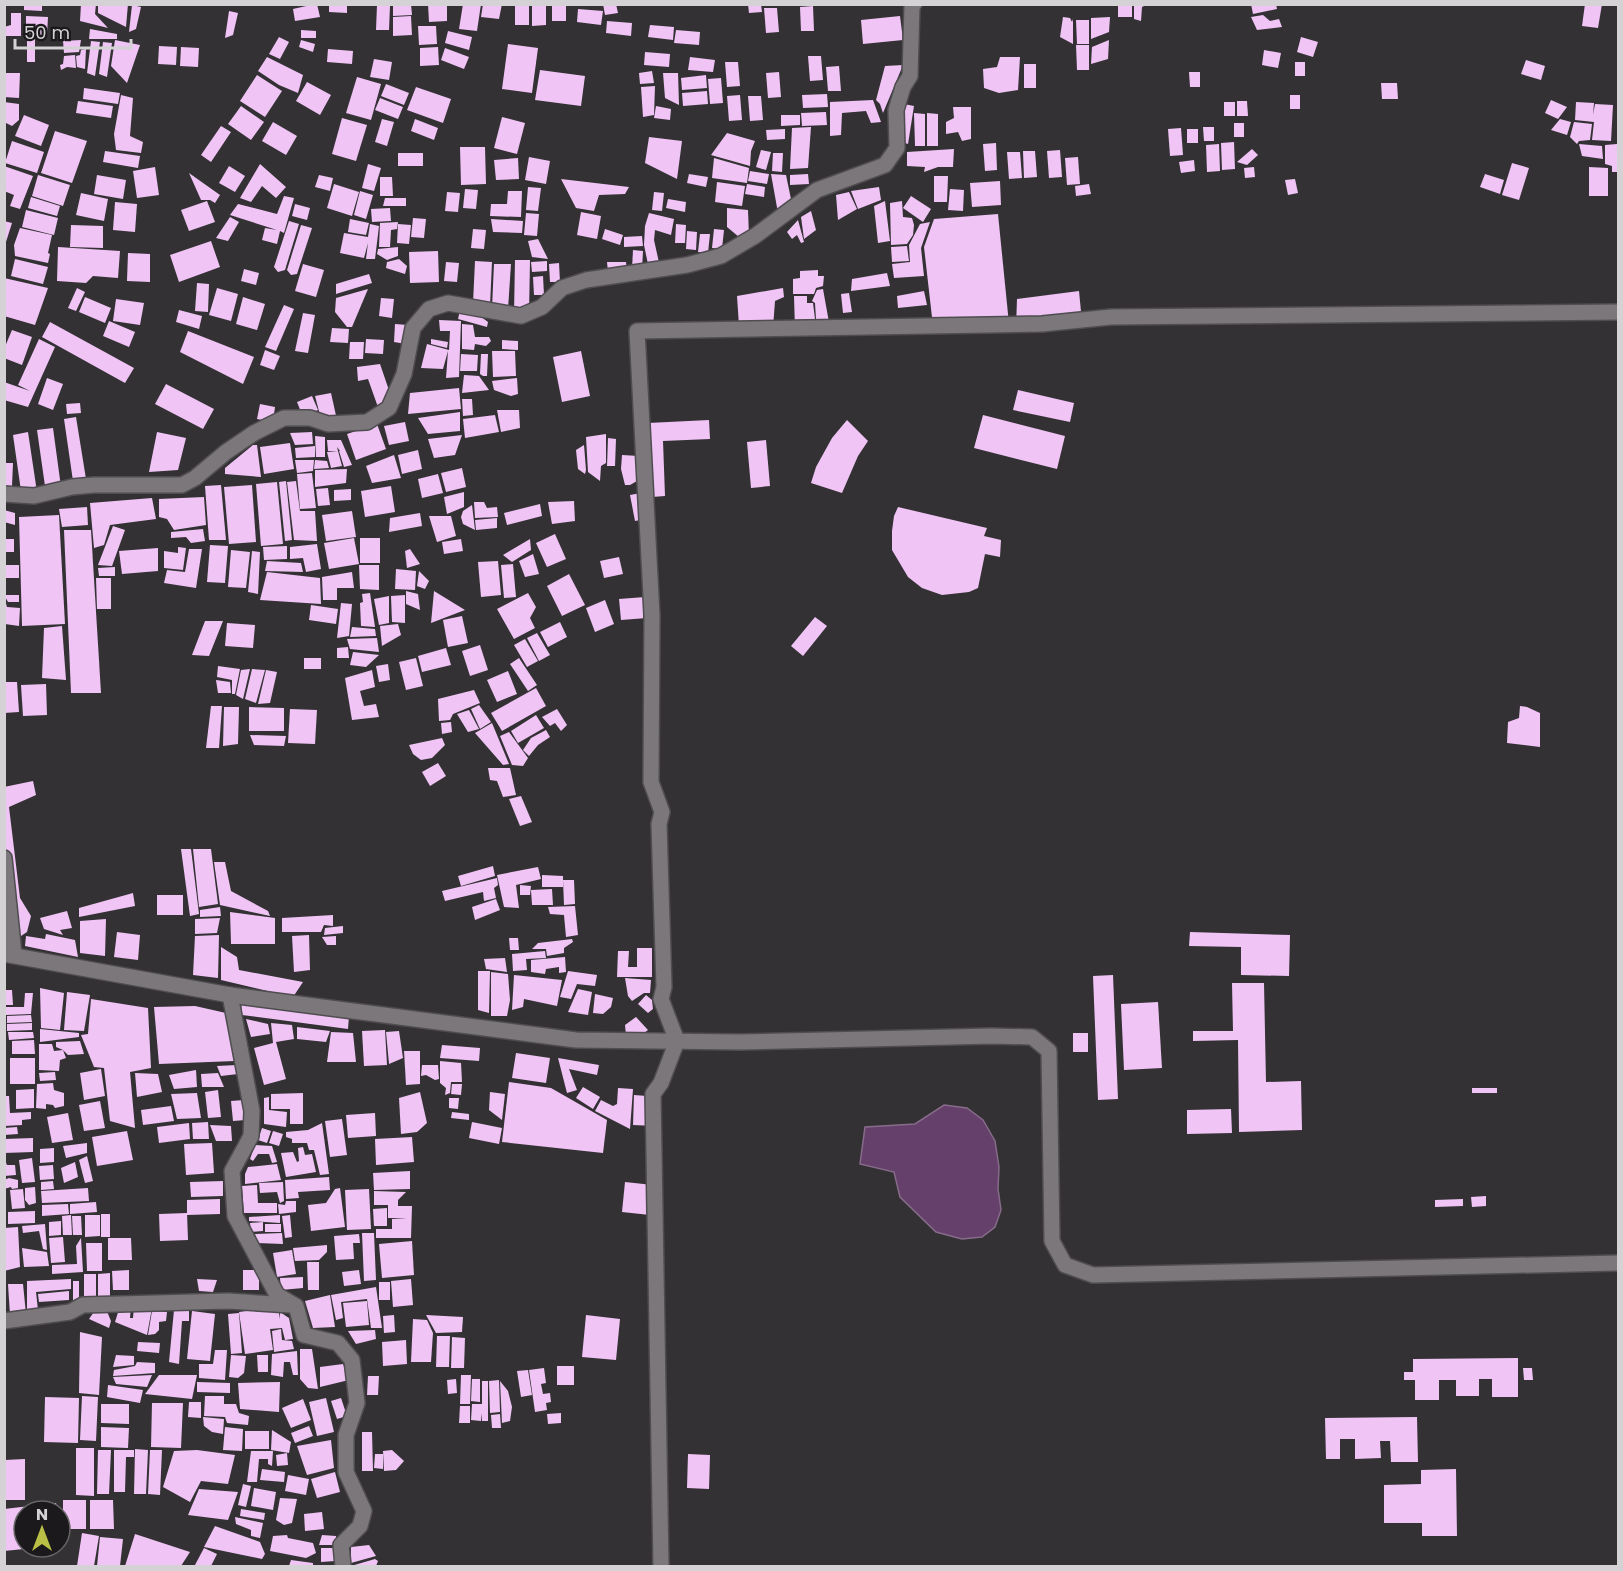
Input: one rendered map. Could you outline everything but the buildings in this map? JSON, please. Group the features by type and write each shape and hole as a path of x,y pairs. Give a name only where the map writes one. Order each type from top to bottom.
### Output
{"street":[{"path":"4,495 34,495 94,485 182,485 195,478 226,452 254,433 284,418 310,418 328,423 367,422 389,408 404,374 413,328 429,309 448,303 521,316 542,307 562,288 586,280 687,265 721,256 755,236 817,190 885,165 897,148 896,110 903,87 910,76 912,6 914,4"},
{"path":"661,1566 653,1094 661,1083 677,1041 661,999 664,987 660,824 662,812 651,782 652,615 637,331 1042,324 1111,316 1618,312"},
{"path":"4,858 9,954 230,995 576,1040 752,1042 1032,1037 1049,1051 1052,1241 1065,1265 1093,1275 1618,1263"},
{"path":"230,995 252,1111 251,1136 232,1171 235,1216 276,1295 296,1306 304,1335 338,1343 352,1360 357,1402 346,1435 346,1473 363,1511 360,1526 341,1545 343,1566"},
{"path":"4,1321 70,1312 83,1305 228,1301 296,1306"}],"shaded area":[{"path":"944,1105 967,1108 983,1120 995,1141 1001,1210 995,1227 982,1237 962,1239 936,1232 900,1197 894,1172 860,1164 865,1127 915,1124"}]}
